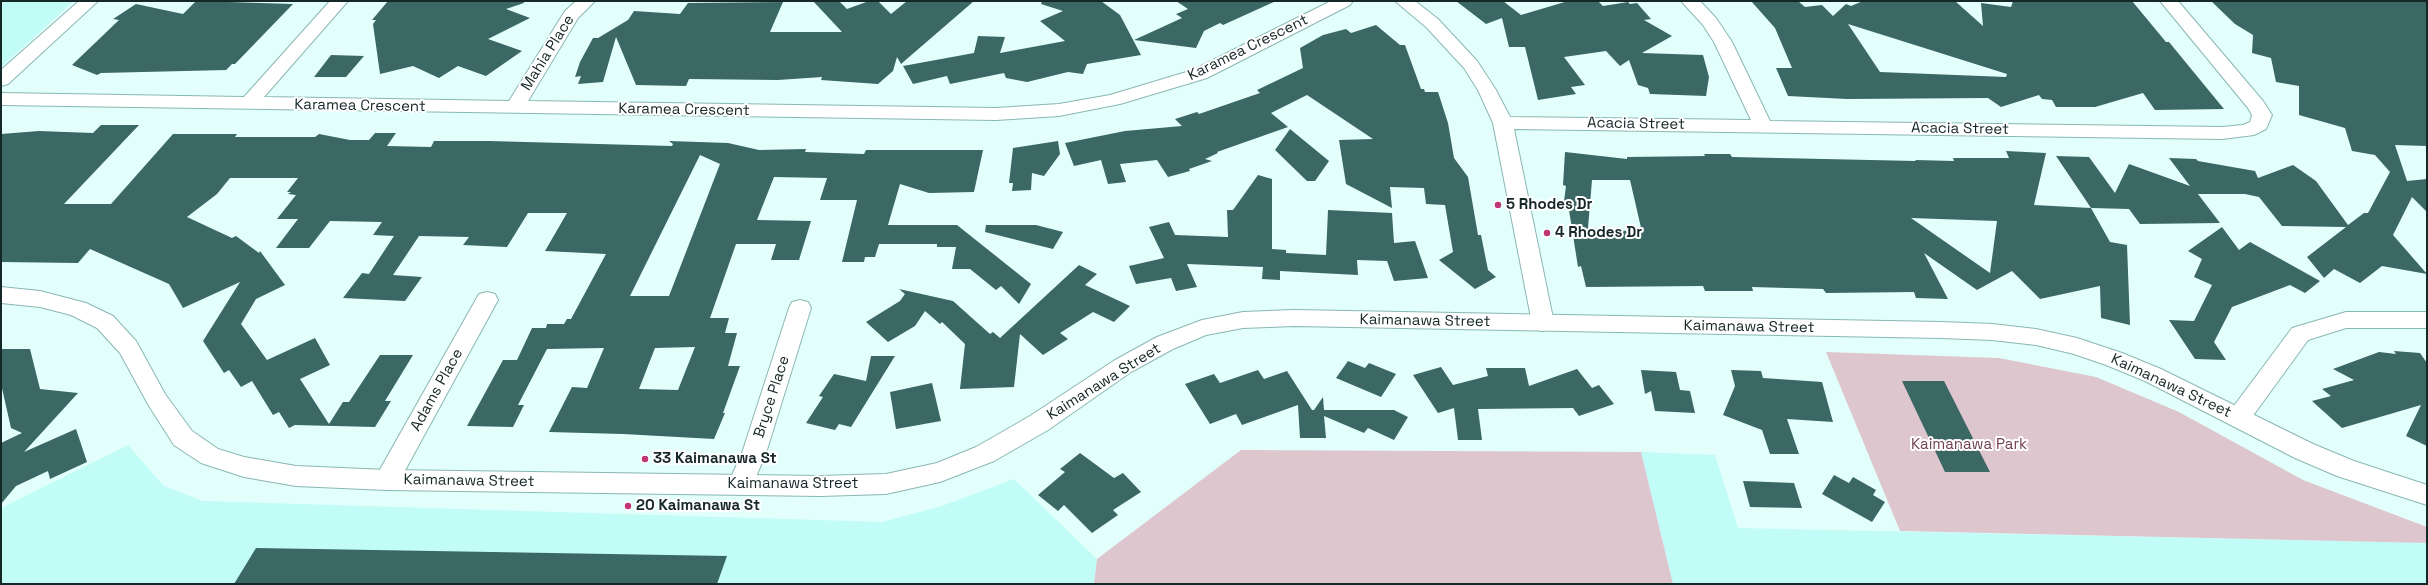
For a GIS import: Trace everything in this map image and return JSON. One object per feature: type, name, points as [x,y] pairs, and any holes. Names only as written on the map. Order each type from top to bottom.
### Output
[{"type":"street","points":[[1,80],[89,1]]},
{"type":"street","points":[[248,104],[339,1]]},
{"type":"street","name":"Mahia Place","points":[[514,108],[571,15],[586,1]]},
{"type":"street","name":"Karamea Crescent","points":[[1,99],[248,104],[996,114],[1059,110],[1113,100],[1200,74],[1344,1]]},
{"type":"street","points":[[1404,1],[1432,23],[1471,65],[1487,90],[1503,123],[1543,323]]},
{"type":"street","points":[[1690,1],[1710,22],[1723,42],[1763,126]]},
{"type":"street","name":"Acacia Street","points":[[1503,123],[2222,133],[2247,131],[2259,125],[2262,115],[2256,104],[2169,1]]},
{"type":"street","name":"Kaimanawa Street","points":[[1,295],[40,299],[78,309],[105,322],[128,347],[157,400],[183,438],[210,456],[244,467],[296,476],[387,480],[820,486],[886,484],[940,472],[985,454],[1039,423],[1123,366],[1165,343],[1202,328],[1243,320],[1294,318],[1941,330],[1992,332],[2036,337],[2077,346],[2114,359],[2153,375],[2346,469],[2427,495]]},
{"type":"street","name":"Adams Place","points":[[387,480],[487,300]]},
{"type":"street","name":"Bryce Place","points":[[741,484],[754,453],[800,308]]},
{"type":"street","points":[[2239,417],[2300,334],[2346,320],[2427,320]]},
{"type":"shaded area","points":[[1,1],[74,1],[1,67]]},
{"type":"shaded area","points":[[128,445],[164,486],[203,501],[882,522],[942,506],[1014,479],[1097,559],[1094,584],[1,584],[1,508]]},
{"type":"shaded area","points":[[1641,452],[1715,455],[1738,528],[2427,543],[2427,584],[1673,584]]},
{"type":"green space","name":"Kaimanawa Park","points":[[1826,352],[1999,358],[2096,377],[2179,412],[2303,480],[2427,527],[2427,543],[1900,531]]},
{"type":"green space","points":[[1241,450],[1641,452],[1673,584],[1094,584],[1097,559]]},
{"type":"building","points":[[196,1],[293,4],[235,64],[232,64],[226,70],[101,73],[97,75],[72,65],[119,20],[113,19],[136,4],[183,14]]},
{"type":"building","points":[[388,1],[523,1],[524,3],[506,9],[530,18],[488,39],[522,51],[486,76],[458,66],[439,78],[413,66],[380,74],[373,24],[376,20],[372,20]]},
{"type":"building","points":[[813,1],[839,1],[847,9],[869,1],[878,1],[891,14],[907,1],[974,1],[901,64],[897,57],[893,71],[878,84],[821,80],[822,77],[778,80],[689,79],[686,86],[636,85],[616,37],[603,82],[578,84],[581,76],[575,77],[580,62],[593,38],[598,38],[628,20],[634,11],[680,14],[688,3],[783,2],[770,32],[842,32]]},
{"type":"building","points":[[1042,1],[1101,1],[1120,15],[1141,55],[1087,64],[1083,74],[1068,72],[1027,82],[1006,78],[1004,73],[950,84],[947,76],[913,84],[903,66],[974,53],[978,36],[1005,37],[1000,53],[1065,41],[1040,21],[1063,11],[1041,4]]},
{"type":"building","points":[[1176,1],[1276,1],[1223,25],[1220,23],[1204,31],[1196,48],[1134,40],[1182,18],[1176,14],[1188,9]]},
{"type":"building","points":[[1456,1],[1503,1],[1521,15],[1568,1],[1598,1],[1603,6],[1628,2],[1630,4],[1637,3],[1651,19],[1644,20],[1672,36],[1642,53],[1703,55],[1709,77],[1706,96],[1650,94],[1648,88],[1638,85],[1629,60],[1620,66],[1606,51],[1564,57],[1585,85],[1571,87],[1576,94],[1538,100],[1525,47],[1509,47],[1502,18],[1486,24]]},
{"type":"building","points":[[1751,1],[1798,1],[1805,7],[1822,5],[1833,16],[1846,4],[1851,6],[1863,1],[1955,1],[1983,26],[1981,3],[2011,7],[2013,1],[2132,1],[2166,42],[2169,42],[2224,109],[2155,110],[2143,93],[2095,107],[2056,107],[2052,100],[2042,99],[2039,95],[2001,107],[1988,98],[1847,99],[1788,96],[1776,68],[1792,68],[1775,28]],"holes":[[[1848,24],[2007,74],[2006,77],[1880,72]]]},
{"type":"building","points":[[2211,1],[2427,1],[2427,146],[2395,145],[2407,181],[2427,179],[2427,212],[2412,197],[2393,235],[2427,274],[2382,266],[2360,283],[2334,269],[2324,278],[2307,257],[2346,227],[2282,226],[2259,197],[2245,194],[2198,194],[2220,223],[2140,224],[2129,209],[2091,208],[2056,156],[2089,157],[2115,193],[2129,164],[2190,186],[2169,158],[2196,159],[2198,161],[2255,171],[2258,178],[2293,165],[2316,181],[2348,225],[2364,213],[2368,213],[2390,172],[2375,155],[2352,151],[2345,128],[2299,115],[2299,86],[2276,82],[2271,58],[2252,53],[2253,35],[2235,24]]},
{"type":"building","points":[[1376,25],[1400,45],[1405,45],[1421,89],[1424,89],[1425,92],[1438,92],[1448,123],[1454,158],[1468,177],[1478,235],[1481,235],[1488,270],[1496,277],[1475,289],[1439,260],[1453,252],[1445,205],[1426,204],[1424,188],[1390,187],[1392,208],[1346,184],[1339,140],[1373,139],[1307,95],[1271,113],[1288,127],[1217,152],[1218,153],[1205,159],[1212,161],[1189,169],[1190,171],[1168,177],[1157,160],[1120,164],[1126,182],[1108,184],[1101,160],[1074,166],[1065,143],[1125,131],[1182,126],[1175,119],[1197,112],[1199,114],[1260,93],[1257,90],[1303,68],[1300,48],[1323,35],[1346,29],[1351,33]]},
{"type":"building","points":[[331,55],[364,56],[346,77],[314,77]]},
{"type":"building","points":[[101,125],[139,125],[64,204],[111,204],[173,134],[237,134],[235,137],[315,137],[319,134],[350,140],[369,140],[375,133],[396,133],[387,146],[431,147],[434,141],[672,146],[673,144],[669,141],[728,143],[759,150],[806,149],[805,152],[864,154],[866,150],[983,150],[974,192],[929,193],[900,184],[888,225],[957,225],[1031,284],[1019,304],[1001,286],[996,290],[970,269],[952,269],[956,247],[937,247],[937,244],[879,244],[875,257],[865,257],[864,262],[842,262],[857,200],[820,200],[827,178],[774,177],[757,220],[811,221],[799,260],[771,260],[776,244],[736,244],[710,318],[729,318],[725,333],[737,333],[728,366],[740,366],[723,413],[725,413],[714,439],[549,432],[572,387],[587,388],[604,348],[547,349],[518,405],[524,405],[513,427],[467,426],[503,360],[517,360],[532,328],[546,328],[547,324],[564,324],[567,319],[571,319],[606,254],[545,251],[567,213],[528,213],[507,247],[463,245],[469,237],[419,236],[393,275],[422,277],[405,301],[343,298],[362,273],[369,274],[394,236],[373,235],[382,222],[330,221],[309,248],[276,248],[298,219],[277,219],[296,195],[288,194],[291,192],[287,192],[298,178],[230,178],[217,194],[187,217],[232,238],[236,236],[259,253],[260,251],[285,285],[256,299],[241,324],[267,360],[315,338],[330,365],[300,379],[329,424],[343,402],[349,402],[380,355],[413,355],[385,401],[391,401],[375,427],[295,425],[289,428],[279,412],[273,415],[252,381],[241,387],[229,370],[224,373],[203,341],[240,282],[183,308],[169,284],[90,249],[78,263],[1,262],[1,134],[39,131],[93,133]],"holes":[[[700,155],[720,164],[669,296],[630,296]],[[695,347],[678,390],[639,389],[655,348]]]},
{"type":"building","points":[[1290,129],[1329,161],[1315,181],[1307,181],[1275,150]]},
{"type":"building","points":[[1058,141],[1060,154],[1044,176],[1032,173],[1031,190],[1012,191],[1013,183],[1009,183],[1013,148]]},
{"type":"building","points":[[2006,151],[2046,153],[2034,205],[2091,208],[2110,242],[2127,245],[2130,325],[2101,318],[2100,286],[2040,299],[2012,271],[1977,290],[1924,253],[1948,299],[1916,298],[1914,292],[1826,293],[1823,289],[1752,287],[1753,291],[1705,291],[1703,286],[1586,287],[1581,266],[1578,267],[1569,210],[1563,209],[1566,186],[1563,185],[1565,152],[1627,159],[1627,157],[1705,156],[1704,154],[1730,154],[1732,157],[1916,161],[1915,160],[1954,161],[1953,158],[2009,158]],"holes":[[[1592,180],[1630,180],[1642,232],[1588,228]],[[1911,218],[1997,221],[1990,273]]]},
{"type":"building","points":[[1258,175],[1272,179],[1272,249],[1286,250],[1286,253],[1326,255],[1328,210],[1392,213],[1394,243],[1415,241],[1428,278],[1394,281],[1387,261],[1357,260],[1358,275],[1280,271],[1280,280],[1262,279],[1263,267],[1187,264],[1197,287],[1176,291],[1171,278],[1136,284],[1129,266],[1164,258],[1149,227],[1169,222],[1175,235],[1228,237],[1227,210],[1233,210]]},
{"type":"building","points":[[986,225],[1036,225],[1063,232],[1053,249],[985,232]]},
{"type":"building","points":[[2222,227],[2239,250],[2250,242],[2320,281],[2305,293],[2290,285],[2232,307],[2214,342],[2226,360],[2195,359],[2169,320],[2194,321],[2212,285],[2194,277],[2202,259],[2188,251]]},
{"type":"building","points":[[1079,265],[1097,274],[1085,285],[1130,306],[1114,322],[1093,312],[1060,333],[1068,339],[1043,355],[1020,334],[1014,387],[960,389],[965,344],[942,322],[940,324],[925,311],[915,326],[888,342],[866,322],[900,301],[905,294],[899,289],[953,301],[990,334],[993,332],[1000,338]]},
{"type":"building","points":[[1,349],[30,349],[40,389],[78,393],[24,452],[76,429],[87,462],[50,479],[48,471],[16,486],[1,504],[1,443],[22,433],[11,428],[1,384]]},
{"type":"building","points":[[2394,351],[2420,353],[2427,363],[2427,446],[2406,436],[2421,405],[2342,428],[2312,401],[2331,396],[2322,389],[2354,380],[2333,369],[2379,352],[2396,354]]},
{"type":"building","points":[[871,356],[895,356],[851,427],[839,424],[835,430],[806,423],[823,397],[819,396],[834,374],[866,381]]},
{"type":"building","points":[[1348,361],[1365,368],[1369,363],[1396,374],[1381,397],[1336,378]]},
{"type":"building","points":[[1441,367],[1453,385],[1488,376],[1486,368],[1525,368],[1529,386],[1577,369],[1592,388],[1599,385],[1614,404],[1579,416],[1573,408],[1478,409],[1482,440],[1458,440],[1454,408],[1438,413],[1413,375]]},
{"type":"building","points":[[1258,370],[1264,379],[1287,371],[1312,410],[1314,410],[1323,397],[1324,410],[1394,410],[1408,417],[1394,440],[1368,428],[1364,433],[1324,416],[1326,438],[1300,438],[1298,405],[1242,425],[1236,414],[1210,424],[1185,384],[1214,374],[1220,383]]},
{"type":"building","points":[[1641,370],[1676,372],[1680,390],[1690,391],[1695,413],[1655,411],[1651,391],[1645,394]]},
{"type":"building","points":[[1731,370],[1761,371],[1763,378],[1822,382],[1833,422],[1787,419],[1799,454],[1770,454],[1762,430],[1723,415],[1735,386]]},
{"type":"building","points":[[1902,381],[1944,381],[1990,472],[1945,472]]},
{"type":"building","points":[[932,383],[941,421],[896,429],[890,392]]},
{"type":"building","points":[[1080,453],[1114,478],[1123,473],[1141,492],[1113,510],[1118,515],[1092,533],[1064,505],[1058,511],[1038,495],[1065,472],[1060,469]]},
{"type":"building","points":[[1834,475],[1849,483],[1853,477],[1876,490],[1873,495],[1885,502],[1872,522],[1822,494]]},
{"type":"building","points":[[1743,481],[1794,483],[1802,508],[1750,507]]},
{"type":"building","points":[[256,548],[727,556],[717,584],[234,584]]},
{"type":"place","name":"5 Rhodes Dr","points":[[1498,205]]},
{"type":"place","name":"4 Rhodes Dr","points":[[1547,233]]},
{"type":"place","name":"33 Kaimanawa St","points":[[645,459]]},
{"type":"place","name":"20 Kaimanawa St","points":[[628,506]]}]
